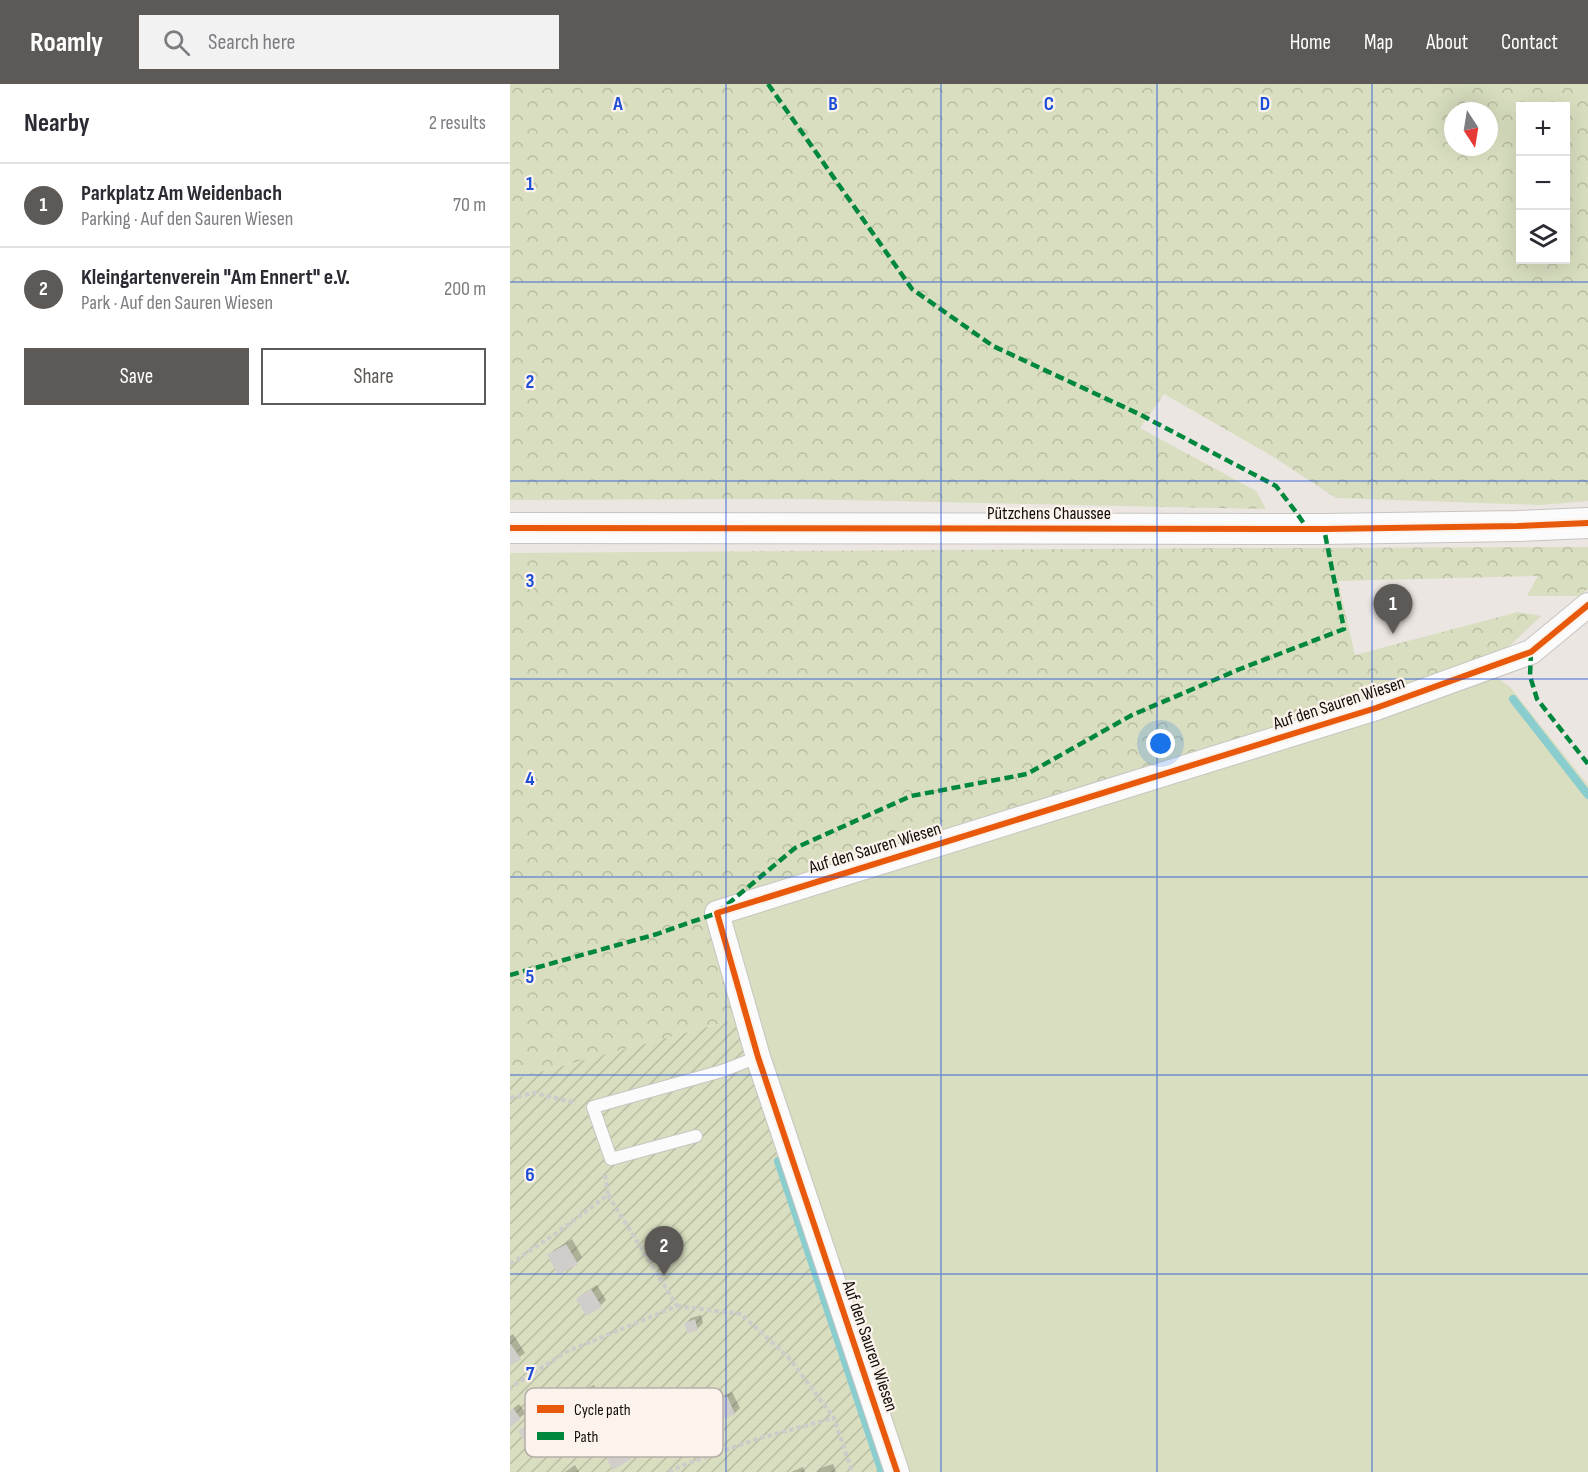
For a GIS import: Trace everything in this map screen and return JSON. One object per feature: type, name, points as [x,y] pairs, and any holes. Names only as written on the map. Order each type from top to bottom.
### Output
[{"type":"street","name":"Pützchens Chaussee","points":[[510,528],[1324,529],[1588,523]]},
{"type":"street","name":"Auf den Sauren Wiesen","points":[[897,1472],[758,1057],[717,913],[1376,708],[1531,652],[1588,605]]},
{"type":"lane","points":[[696,1136],[611,1159],[593,1107],[722,1071],[758,1057]]},
{"type":"path","points":[[510,1098],[534,1093],[593,1107]]},
{"type":"path","points":[[510,1264],[608,1195],[677,1306]]},
{"type":"path","points":[[510,1388],[566,1352],[677,1306],[741,1314],[789,1358],[834,1418],[852,1472]]},
{"type":"path","points":[[723,1451],[757,1439],[834,1418]]},
{"type":"path","points":[[669,1472],[706,1457]]},
{"type":"green space","points":[[510,84],[1588,84],[1588,501],[1541,505],[1336,498],[1272,456],[1164,394],[1140,428],[1256,491],[1266,509],[798,499],[510,500]]},
{"type":"green space","points":[[1588,547],[1588,589],[1579,596],[1527,596],[1538,576],[1338,581],[1355,655],[1518,612],[1541,616],[1495,660],[714,910],[737,1019],[510,1080],[510,553]]},
{"type":"green space","points":[[1495,676],[1511,688],[1588,785],[1588,1472],[907,1472],[721,915]]},
{"type":"green space","points":[[737,1019],[879,1472],[510,1472],[510,1080]]},
{"type":"building","points":[[566,1244],[578,1264],[558,1275],[547,1255]]},
{"type":"building","points":[[591,1289],[602,1307],[586,1316],[576,1299]]},
{"type":"building","points":[[695,1319],[698,1330],[687,1333],[684,1323]]},
{"type":"building","points":[[510,1343],[521,1359],[510,1366]]},
{"type":"building","points":[[727,1396],[735,1414],[723,1420],[723,1398]]},
{"type":"building","points":[[513,1408],[521,1419],[510,1427],[510,1411]]},
{"type":"building","points":[[525,1426],[525,1441],[518,1431]]},
{"type":"building","points":[[606,1457],[630,1457],[631,1459],[613,1470]]},
{"type":"waterway","points":[[1513,699],[1588,795]]},
{"type":"waterway","points":[[778,1161],[882,1472]]},
{"type":"marked path","points":[[768,84],[912,289],[993,346],[1139,414],[1276,486],[1307,528]]},
{"type":"marked path","points":[[510,975],[657,934],[717,913],[795,848],[911,796],[1027,774],[1132,715],[1240,669],[1344,629],[1324,529]]},
{"type":"marked path","points":[[1531,652],[1530,676],[1537,699],[1588,764]]},
{"type":"cycle path","points":[[510,528],[1324,529],[1588,523]]},
{"type":"cycle path","points":[[897,1472],[758,1057],[717,913],[1376,708],[1531,652],[1588,605]]},
{"type":"place","name":"Parkplatz Am Weidenbach","points":[[1393,634]]},
{"type":"place","name":"Kleingartenverein \"Am Ennert\" e.V.","points":[[664,1276]]}]
